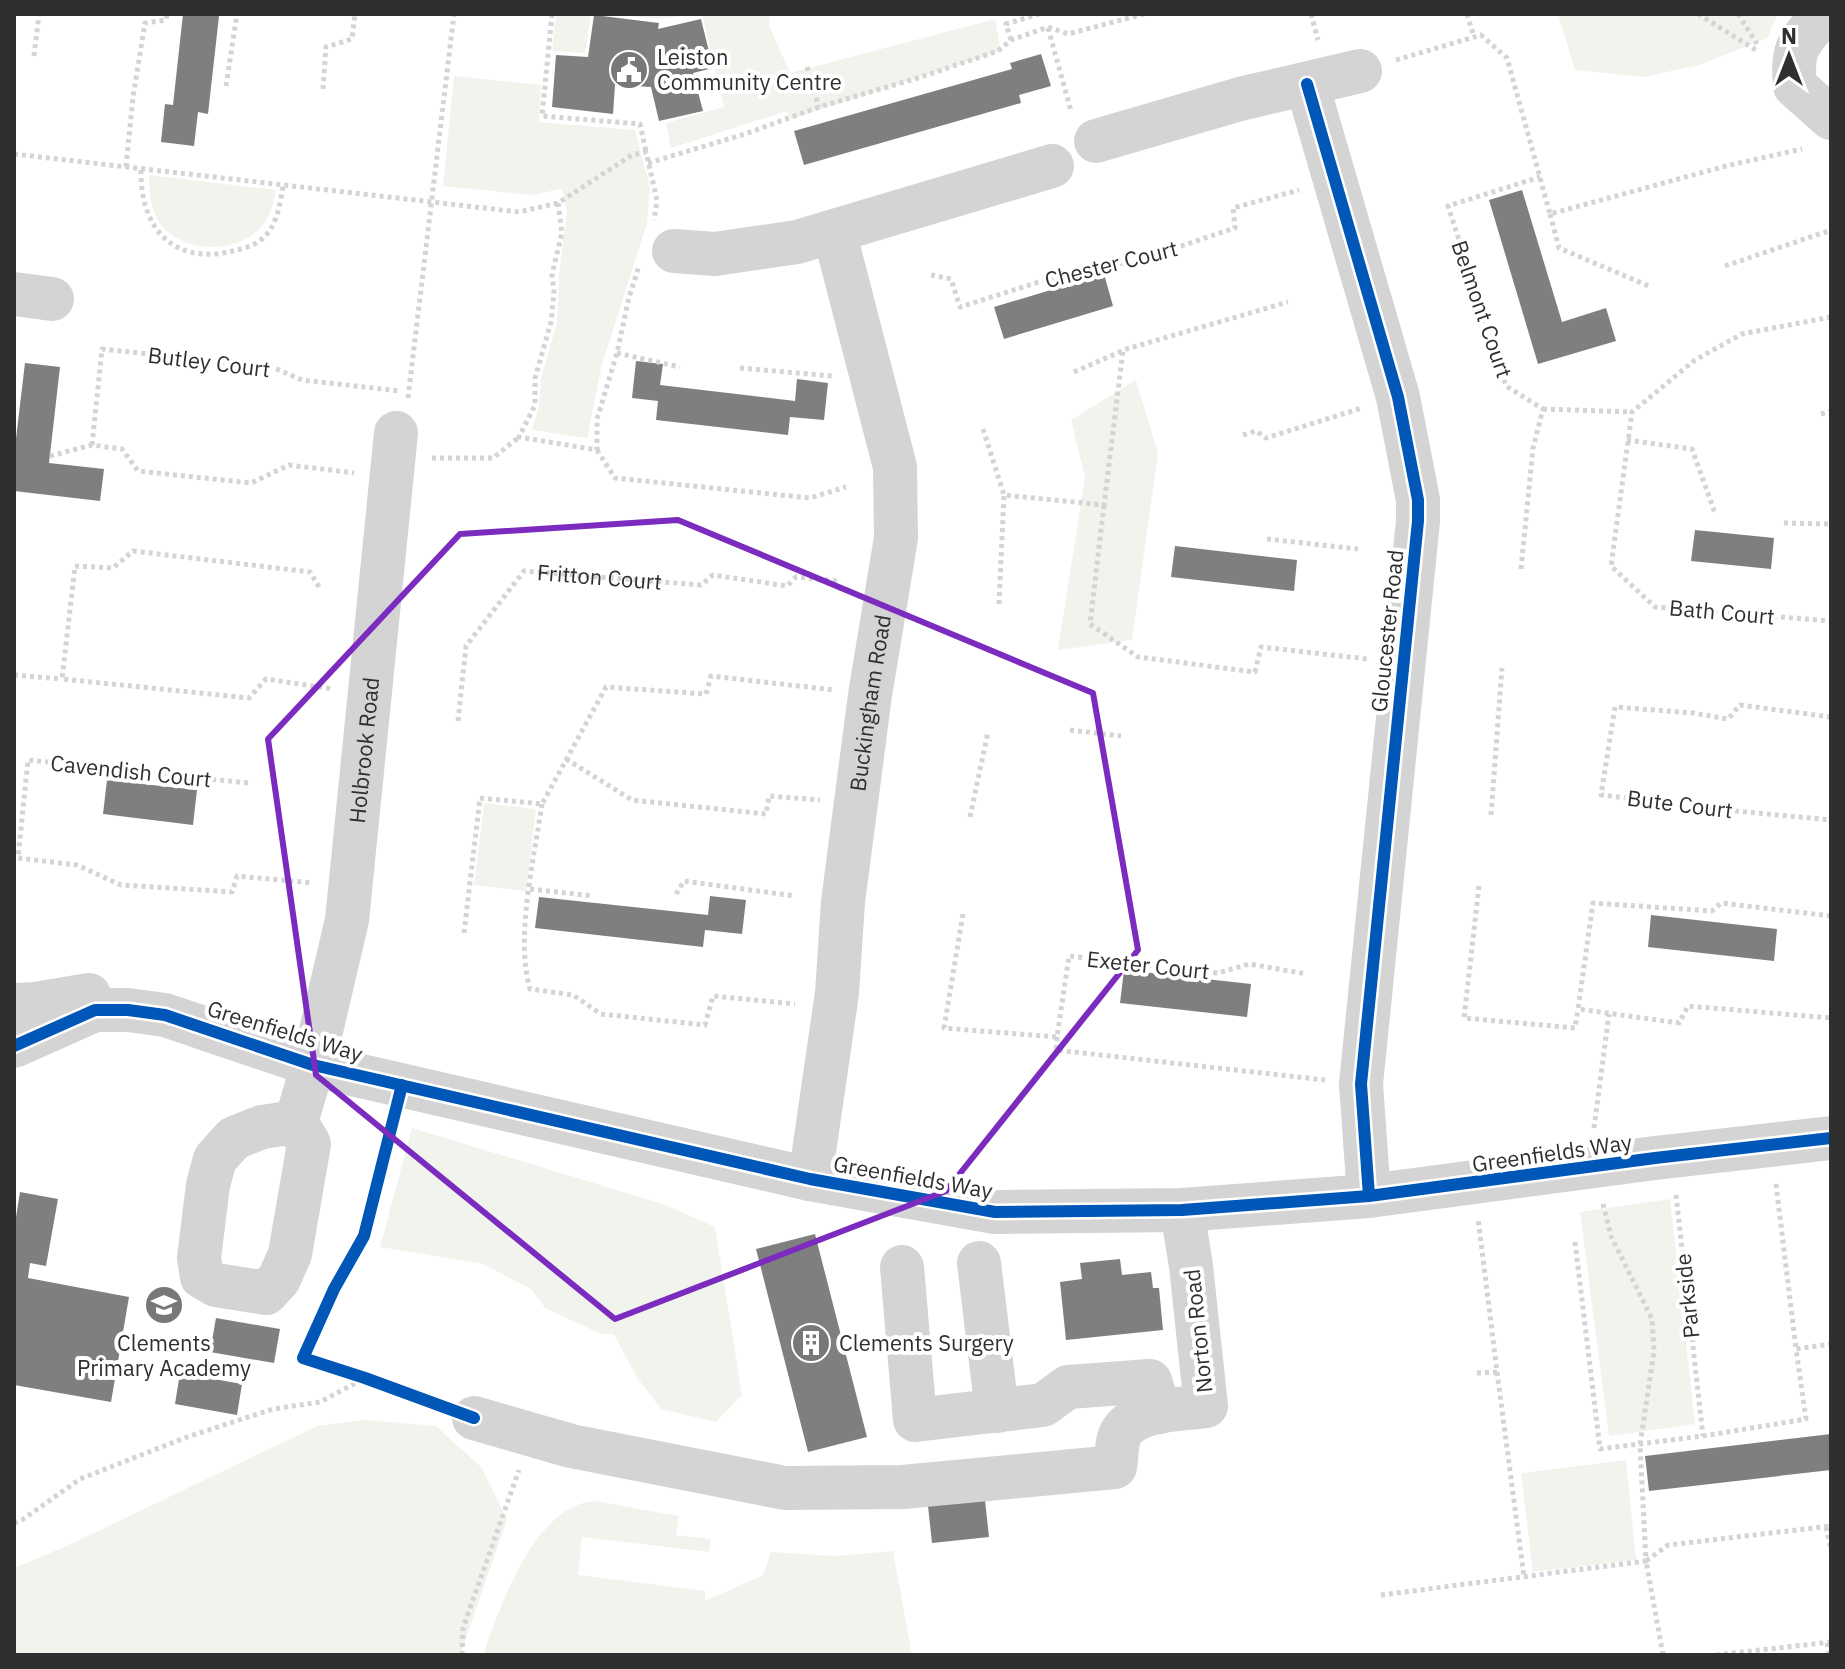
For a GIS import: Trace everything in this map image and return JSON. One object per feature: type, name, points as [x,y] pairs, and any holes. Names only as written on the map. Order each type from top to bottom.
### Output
[{"type":"street","points":[[1816,133],[1795,86],[1795,48],[1823,14]]},
{"type":"street","points":[[1084,129],[1240,99],[1360,71]]},
{"type":"street","name":"Gloucester Road","points":[[1307,84],[1398,397],[1418,500],[1361,1084],[1369,1196]]},
{"type":"street","points":[[657,246],[715,254],[815,237],[1052,166]]},
{"type":"street","name":"Buckingham Road","points":[[810,1179],[837,993],[843,902],[870,695],[896,538],[895,467],[872,380],[815,237]]},
{"type":"street","name":"Holbrook Road","points":[[296,1122],[313,1065],[347,920],[394,455]]},
{"type":"street","name":"Greenfields Way","points":[[14,1005],[98,994],[128,1010]]},
{"type":"street","name":"Greenfields Way","points":[[14,1046],[95,1010],[165,1015],[313,1065],[810,1179],[995,1212],[1182,1210],[1369,1196],[1831,1138]]},
{"type":"street","name":"Norton Road","points":[[1160,1412],[1206,1406],[1182,1210]]},
{"type":"street","points":[[979,1263],[997,1411]]},
{"type":"street","points":[[474,1418],[571,1446],[785,1488],[903,1487],[1115,1467],[1119,1437],[1132,1420],[1160,1412],[1150,1381],[1068,1387],[1043,1405],[915,1420],[902,1267]]},
{"type":"path","points":[[34,56],[39,14]]},
{"type":"path","points":[[126,167],[145,23],[166,20],[167,14]]},
{"type":"path","points":[[226,86],[237,14]]},
{"type":"path","points":[[323,89],[326,47],[352,39],[355,14]]},
{"type":"path","points":[[394,455],[410,393],[454,14]]},
{"type":"path","points":[[552,14],[542,116],[640,124],[657,200],[657,246],[635,272],[617,353],[597,419],[597,450],[615,478],[810,498],[846,487]]},
{"type":"path","points":[[1011,40],[1006,24],[1039,14]]},
{"type":"path","points":[[648,163],[998,51],[1011,40],[1048,27],[1068,34],[1144,14]]},
{"type":"path","points":[[1467,14],[1474,37]]},
{"type":"path","points":[[1698,14],[1763,55]]},
{"type":"path","points":[[1048,27],[1084,129]]},
{"type":"path","points":[[1360,71],[1481,35],[1507,58],[1559,248],[1651,287]]},
{"type":"path","points":[[807,67],[819,107]]},
{"type":"path","points":[[1550,214],[1726,166],[1816,133]]},
{"type":"path","points":[[14,154],[519,212],[558,203],[632,155],[646,152]]},
{"type":"path","points":[[141,170],[140,189],[146,212],[159,234],[188,253],[210,256],[245,248],[264,238],[276,218],[283,186]]},
{"type":"path","points":[[50,456],[92,445],[122,449],[138,471],[251,483],[289,465],[394,455],[493,458],[519,437],[535,405],[535,378],[551,322],[552,274],[562,233],[558,203]]},
{"type":"path","points":[[1725,266],[1831,230]]},
{"type":"path","points":[[1074,372],[1123,350],[1288,302]]},
{"type":"path","points":[[1521,569],[1533,448],[1543,409],[1632,412],[1695,360],[1742,334],[1831,317]]},
{"type":"path","points":[[1123,350],[1090,624],[1138,657],[1255,672],[1261,647],[1403,662]]},
{"type":"path","points":[[617,353],[680,367]]},
{"type":"path","points":[[740,368],[872,380]]},
{"type":"path","points":[[1243,435],[1256,431],[1266,438],[1398,397]]},
{"type":"path","points":[[1821,414],[1831,411]]},
{"type":"path","points":[[983,429],[1004,495],[999,604]]},
{"type":"path","points":[[519,437],[597,450]]},
{"type":"path","points":[[1627,440],[1692,449],[1715,513]]},
{"type":"path","points":[[1004,495],[1104,505]]},
{"type":"path","points":[[1784,523],[1831,524]]},
{"type":"path","points":[[1267,539],[1358,549]]},
{"type":"path","points":[[62,679],[75,566],[113,568],[133,551],[310,572],[319,587]]},
{"type":"path","points":[[1491,815],[1502,668]]},
{"type":"path","points":[[14,675],[249,698],[266,679],[369,695]]},
{"type":"path","points":[[833,1017],[787,1002],[713,996],[705,1025],[601,1014],[573,995],[530,989],[524,970],[530,889],[542,804],[606,687],[706,694],[711,676],[836,690]]},
{"type":"path","points":[[1070,730],[1121,736]]},
{"type":"path","points":[[970,817],[988,732]]},
{"type":"path","points":[[566,759],[632,800],[766,814],[769,796],[821,800],[856,810]]},
{"type":"path","points":[[464,933],[480,798],[542,804]]},
{"type":"path","points":[[676,894],[684,881],[795,896]]},
{"type":"path","points":[[1479,886],[1464,1018],[1575,1028],[1593,903],[1712,911],[1721,903],[1831,916]]},
{"type":"path","points":[[530,889],[593,896]]},
{"type":"path","points":[[963,914],[944,1028],[1057,1037],[1056,1050],[1361,1084]]},
{"type":"path","points":[[1578,1009],[1679,1023],[1688,1006],[1831,1018]]},
{"type":"path","points":[[1594,1138],[1609,1014]]},
{"type":"path","points":[[1575,1242],[1600,1449],[1806,1419],[1771,1145]]},
{"type":"path","points":[[1474,1184],[1524,1577]]},
{"type":"path","points":[[1601,1192],[1611,1236],[1652,1319],[1654,1351],[1640,1445],[1646,1561],[1663,1655]]},
{"type":"path","points":[[1796,1349],[1831,1344]]},
{"type":"path","points":[[1477,1373],[1497,1372]]},
{"type":"path","points":[[14,1523],[80,1479],[187,1437],[273,1409],[320,1402],[359,1376],[379,1383]]},
{"type":"path","points":[[462,1655],[463,1628],[531,1435]]},
{"type":"path","points":[[1381,1595],[1646,1561],[1668,1545],[1828,1526],[1831,1550]]},
{"type":"path","points":[[1716,1655],[1829,1643],[1829,1655]]},
{"type":"highlighted area","points":[[678,520],[1093,693],[1138,950],[946,1191],[615,1319],[316,1075],[268,739],[460,534]]},
{"type":"shaded area","points":[[556,14],[591,14],[585,53],[552,51]]},
{"type":"shaded area","points":[[606,14],[696,14],[659,19]]},
{"type":"shaded area","points":[[702,14],[770,14],[769,25],[790,73],[995,19],[1001,51],[791,119],[787,111],[671,148],[666,123],[724,107]]},
{"type":"shaded area","points":[[1558,14],[1778,14],[1767,38],[1699,65],[1644,77],[1575,70]]},
{"type":"shaded area","points":[[454,76],[541,85],[539,122],[635,130],[650,188],[647,223],[601,368],[587,438],[532,430],[539,405],[541,378],[557,323],[559,274],[567,212],[562,189],[531,195],[443,186]]},
{"type":"shaded area","points":[[149,175],[276,190],[269,216],[258,230],[232,244],[203,246],[175,237],[164,228],[152,203]]},
{"type":"shaded area","points":[[1136,380],[1158,453],[1132,640],[1058,650],[1085,477],[1071,420]]},
{"type":"shaded area","points":[[484,803],[536,809],[526,891],[474,885]]},
{"type":"shaded area","points":[[412,1128],[663,1204],[715,1227],[742,1395],[716,1422],[661,1409],[636,1376],[614,1334],[601,1334],[545,1308],[531,1289],[483,1264],[380,1247]]},
{"type":"shaded area","points":[[1670,1199],[1695,1424],[1609,1436],[1580,1212]]},
{"type":"shaded area","points":[[364,1420],[436,1426],[482,1468],[507,1520],[460,1655],[14,1655],[14,1568],[69,1545],[317,1426]]},
{"type":"shaded area","points":[[1626,1460],[1636,1560],[1533,1572],[1521,1473]]},
{"type":"shaded area","points":[[594,1501],[679,1516],[676,1535],[711,1539],[709,1552],[582,1537],[578,1575],[705,1591],[705,1601],[763,1575],[771,1552],[835,1556],[893,1551],[912,1655],[483,1655],[510,1586],[537,1539],[554,1520],[573,1507]]},
{"type":"building","points":[[183,14],[219,16],[208,114],[198,112],[194,146],[161,142],[165,104],[173,105]]},
{"type":"building","name":"Leiston Community Centre","points":[[594,15],[659,23],[658,29],[701,19],[713,68],[693,73],[703,111],[659,121],[651,87],[615,85],[613,114],[552,107],[556,55],[588,57]]},
{"type":"building","points":[[1041,54],[1051,86],[1019,95],[1021,103],[804,165],[794,131],[1012,69],[1010,63]]},
{"type":"building","points":[[1522,190],[1562,322],[1606,308],[1616,341],[1538,364],[1489,200]]},
{"type":"building","points":[[1104,274],[1113,306],[1004,339],[994,307]]},
{"type":"building","points":[[636,361],[663,364],[660,385],[795,401],[797,379],[828,383],[824,420],[790,417],[788,435],[656,420],[658,401],[632,398]]},
{"type":"building","points":[[25,363],[60,367],[49,463],[104,469],[100,501],[14,491],[14,455]]},
{"type":"building","points":[[1695,530],[1774,538],[1771,569],[1691,561]]},
{"type":"building","points":[[1175,546],[1297,560],[1294,591],[1171,577]]},
{"type":"building","points":[[107,780],[197,790],[193,825],[103,814]]},
{"type":"building","points":[[710,896],[746,900],[742,934],[705,930],[703,947],[535,928],[539,897],[708,915]]},
{"type":"building","points":[[1651,915],[1777,929],[1774,961],[1648,947]]},
{"type":"building","points":[[1124,970],[1251,984],[1247,1017],[1120,1003]]},
{"type":"building","points":[[20,1192],[58,1199],[46,1266],[30,1263],[28,1278],[129,1297],[111,1402],[14,1385],[14,1230]]},
{"type":"building","name":"Clements Surgery","points":[[815,1234],[867,1437],[808,1452],[756,1249]]},
{"type":"building","points":[[1120,1259],[1122,1275],[1151,1272],[1153,1288],[1159,1288],[1163,1330],[1066,1340],[1060,1282],[1082,1279],[1080,1263]]},
{"type":"building","points":[[216,1318],[280,1329],[274,1363],[210,1352]]},
{"type":"building","points":[[180,1373],[242,1384],[237,1415],[175,1404]]},
{"type":"building","points":[[1831,1434],[1831,1470],[1649,1491],[1645,1456]]},
{"type":"building","points":[[985,1500],[989,1537],[932,1543],[928,1506]]},
{"type":"cycle path","points":[[1307,84],[1398,397],[1418,500],[1361,1084],[1369,1196]]},
{"type":"cycle path","points":[[14,1046],[95,1010],[165,1015],[313,1065],[810,1179],[995,1212],[1182,1210],[1369,1196],[1831,1138]]},
{"type":"cycle path","points":[[402,1085],[364,1236],[334,1289],[303,1358],[474,1418]]},
{"type":"place","name":"Leiston Community Centre","points":[[629,70]]},
{"type":"place","name":"Clements Primary Academy","points":[[164,1305]]},
{"type":"place","name":"Clements Surgery","points":[[811,1343]]}]
